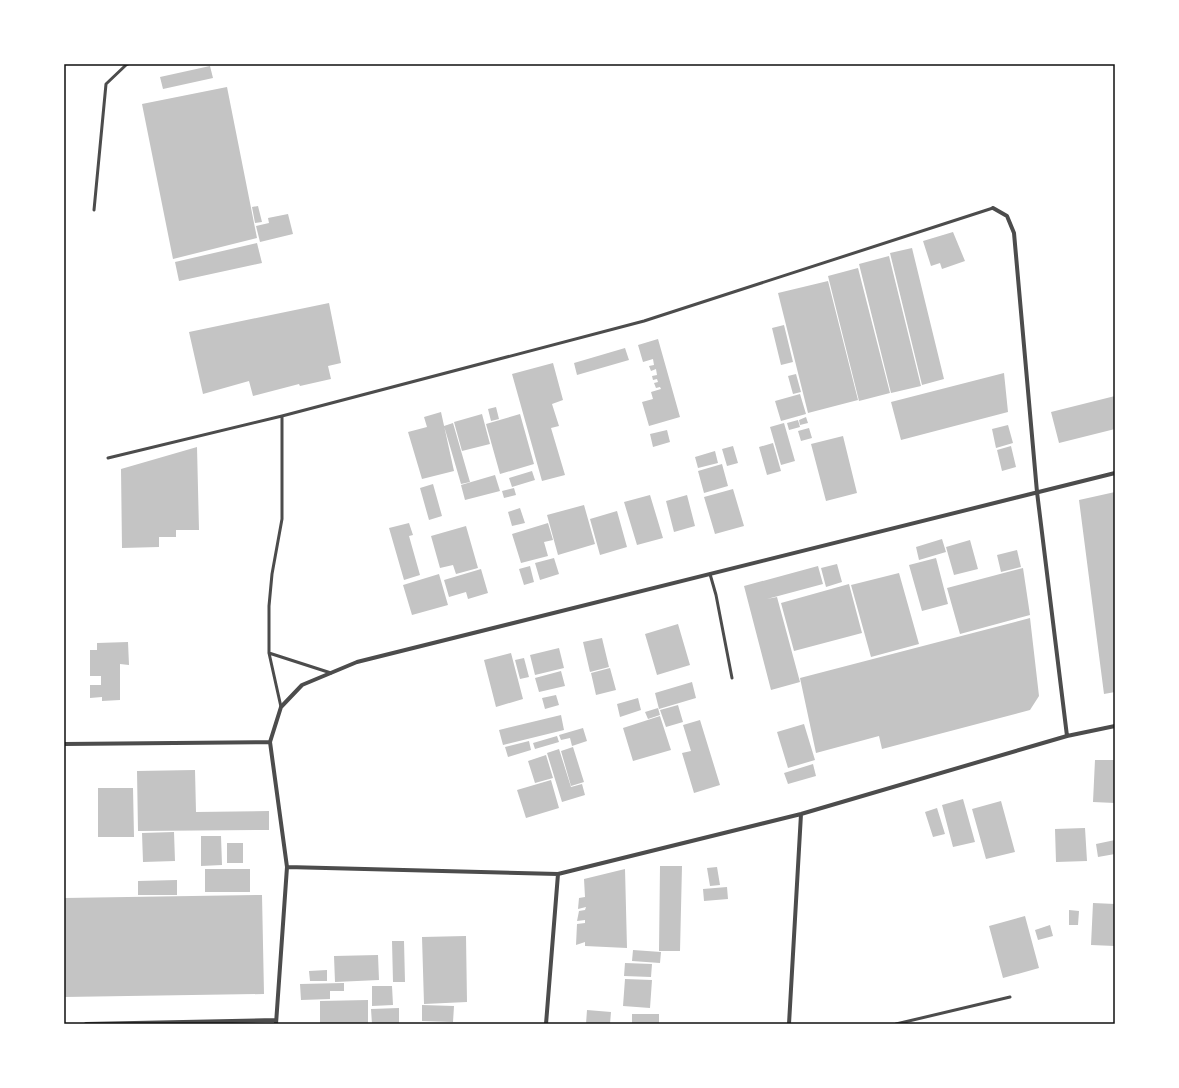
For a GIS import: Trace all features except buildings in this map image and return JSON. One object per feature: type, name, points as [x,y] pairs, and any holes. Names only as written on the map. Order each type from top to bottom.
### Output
[{"type":"street","points":[[993,208],[1007,216],[1014,233],[1037,492],[1068,736]]},
{"type":"street","points":[[86,1024],[276,1022],[287,867],[270,742],[281,707],[302,685],[364,660],[1115,473]]},
{"type":"street","points":[[287,867],[558,874],[800,814],[1068,736],[1115,726]]},
{"type":"street","points":[[64,744],[270,742]]},
{"type":"street","points":[[789,1024],[800,814]]},
{"type":"street","points":[[546,1024],[558,874]]},
{"type":"lane","points":[[94,210],[106,84],[128,64]]},
{"type":"lane","points":[[108,458],[282,416],[644,321],[993,208]]},
{"type":"lane","points":[[281,707],[269,654],[269,606],[282,519],[282,416]]},
{"type":"lane","points":[[710,574],[716,595],[732,678]]},
{"type":"lane","points":[[269,654],[331,673]]},
{"type":"lane","points":[[896,1024],[1010,997]]}]
